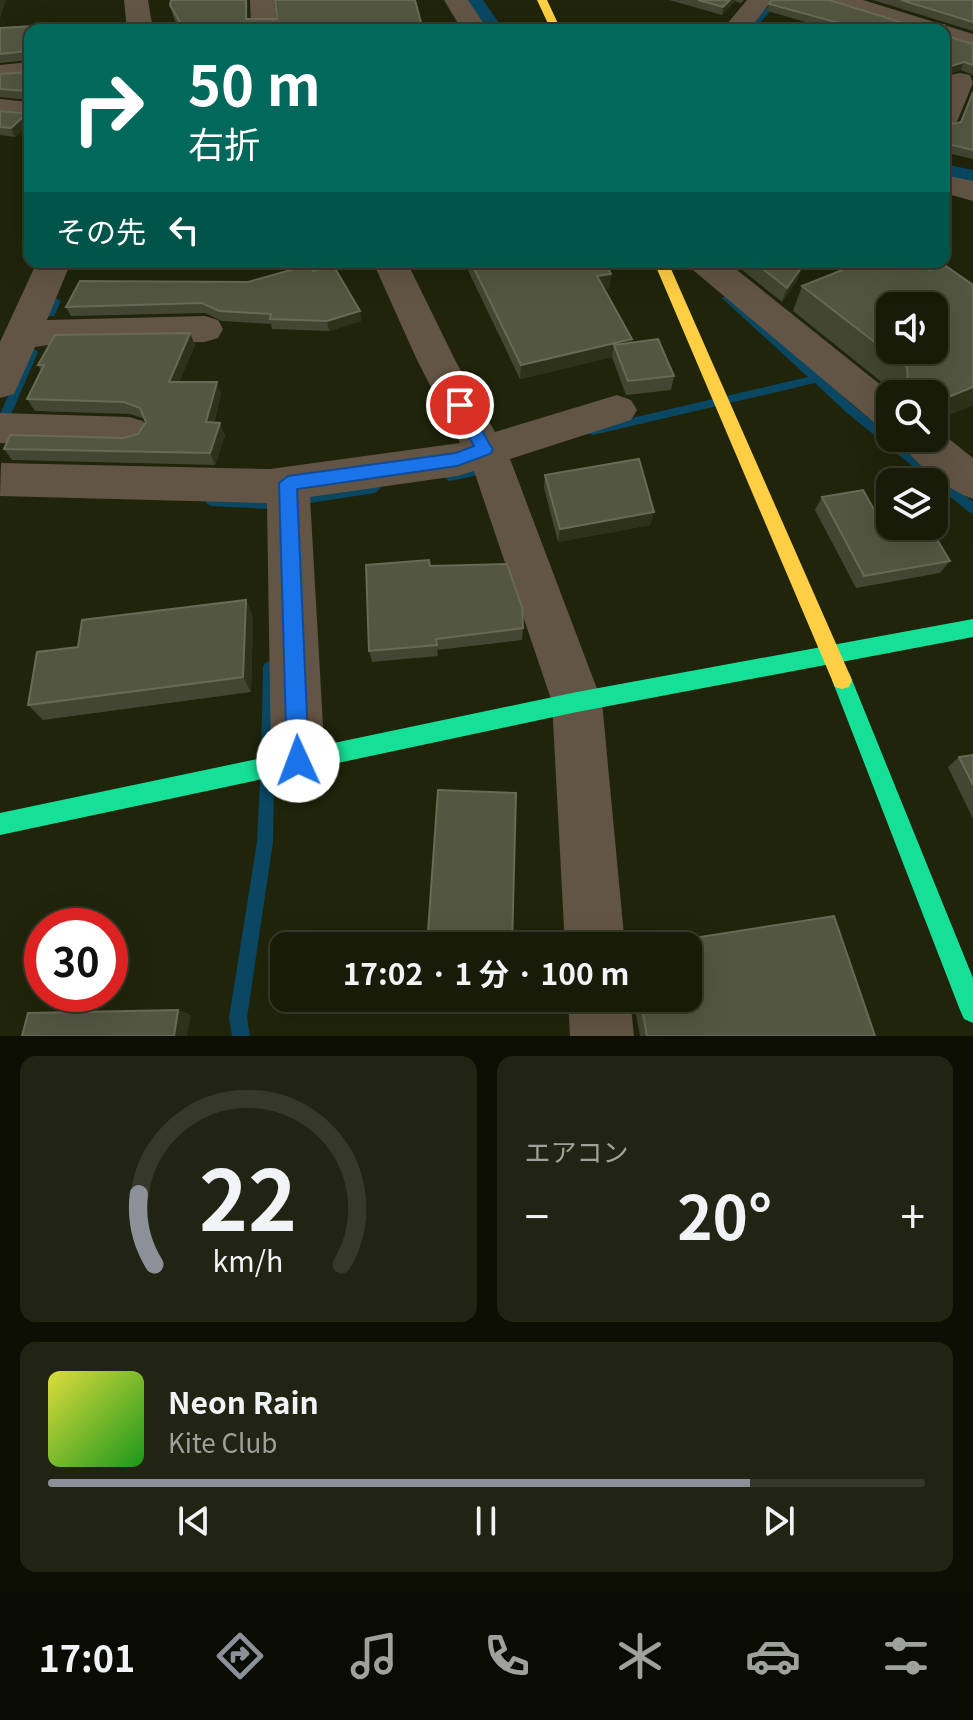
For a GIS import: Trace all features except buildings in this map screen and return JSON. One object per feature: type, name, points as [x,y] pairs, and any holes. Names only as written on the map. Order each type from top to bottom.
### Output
[{"type":"street","points":[[136,0],[139,24]]},
{"type":"street","points":[[262,0],[264,24]]},
{"type":"street","points":[[456,0],[471,24]]},
{"type":"street","points":[[542,0],[553,24]]},
{"type":"street","points":[[846,1],[917,24]]},
{"type":"street","points":[[738,24],[749,2]]},
{"type":"street","points":[[950,35],[973,42]]},
{"type":"street","points":[[0,73],[24,71]]},
{"type":"street","points":[[950,107],[960,81]]},
{"type":"street","points":[[0,108],[24,110]]},
{"type":"street","points":[[950,164],[973,170]]},
{"type":"street","points":[[950,185],[973,191]]},
{"type":"street","points":[[0,384],[51,268]]},
{"type":"street","points":[[393,268],[436,360],[496,472],[577,702],[594,932]]},
{"type":"street","points":[[664,268],[832,654],[973,1010]]},
{"type":"street","points":[[712,268],[876,402]]},
{"type":"street","points":[[22,336],[55,331],[205,329]]},
{"type":"street","points":[[1,480],[288,483],[457,460],[484,449],[617,410]]},
{"type":"street","points":[[7,428],[129,432]]},
{"type":"street","points":[[936,452],[973,482]]},
{"type":"street","points":[[288,483],[292,762]]},
{"type":"street","points":[[0,824],[577,702],[973,628]]},
{"type":"street","points":[[600,1012],[602,1036]]},
{"type":"waterway","points":[[472,0],[488,24]]},
{"type":"waterway","points":[[755,24],[778,0]]},
{"type":"waterway","points":[[950,173],[973,179]]},
{"type":"waterway","points":[[727,298],[817,379]]},
{"type":"waterway","points":[[50,314],[56,301]]},
{"type":"waterway","points":[[0,426],[33,352]]},
{"type":"waterway","points":[[593,431],[817,379]]},
{"type":"waterway","points":[[817,379],[973,509]]},
{"type":"waterway","points":[[449,476],[489,465]]},
{"type":"waterway","points":[[211,501],[271,504],[375,488]]},
{"type":"waterway","points":[[268,756],[270,667]]},
{"type":"waterway","points":[[241,1036],[238,1018],[265,842],[267,779]]},
{"type":"traffic: fast","points":[[0,824],[577,702],[973,628]]},
{"type":"traffic: fast","points":[[842,680],[973,1010]]},
{"type":"traffic: slow","points":[[542,0],[553,24]]},
{"type":"traffic: slow","points":[[664,268],[842,680]]},
{"type":"route","points":[[298,761],[288,483],[457,460],[484,449],[460,405]]}]
